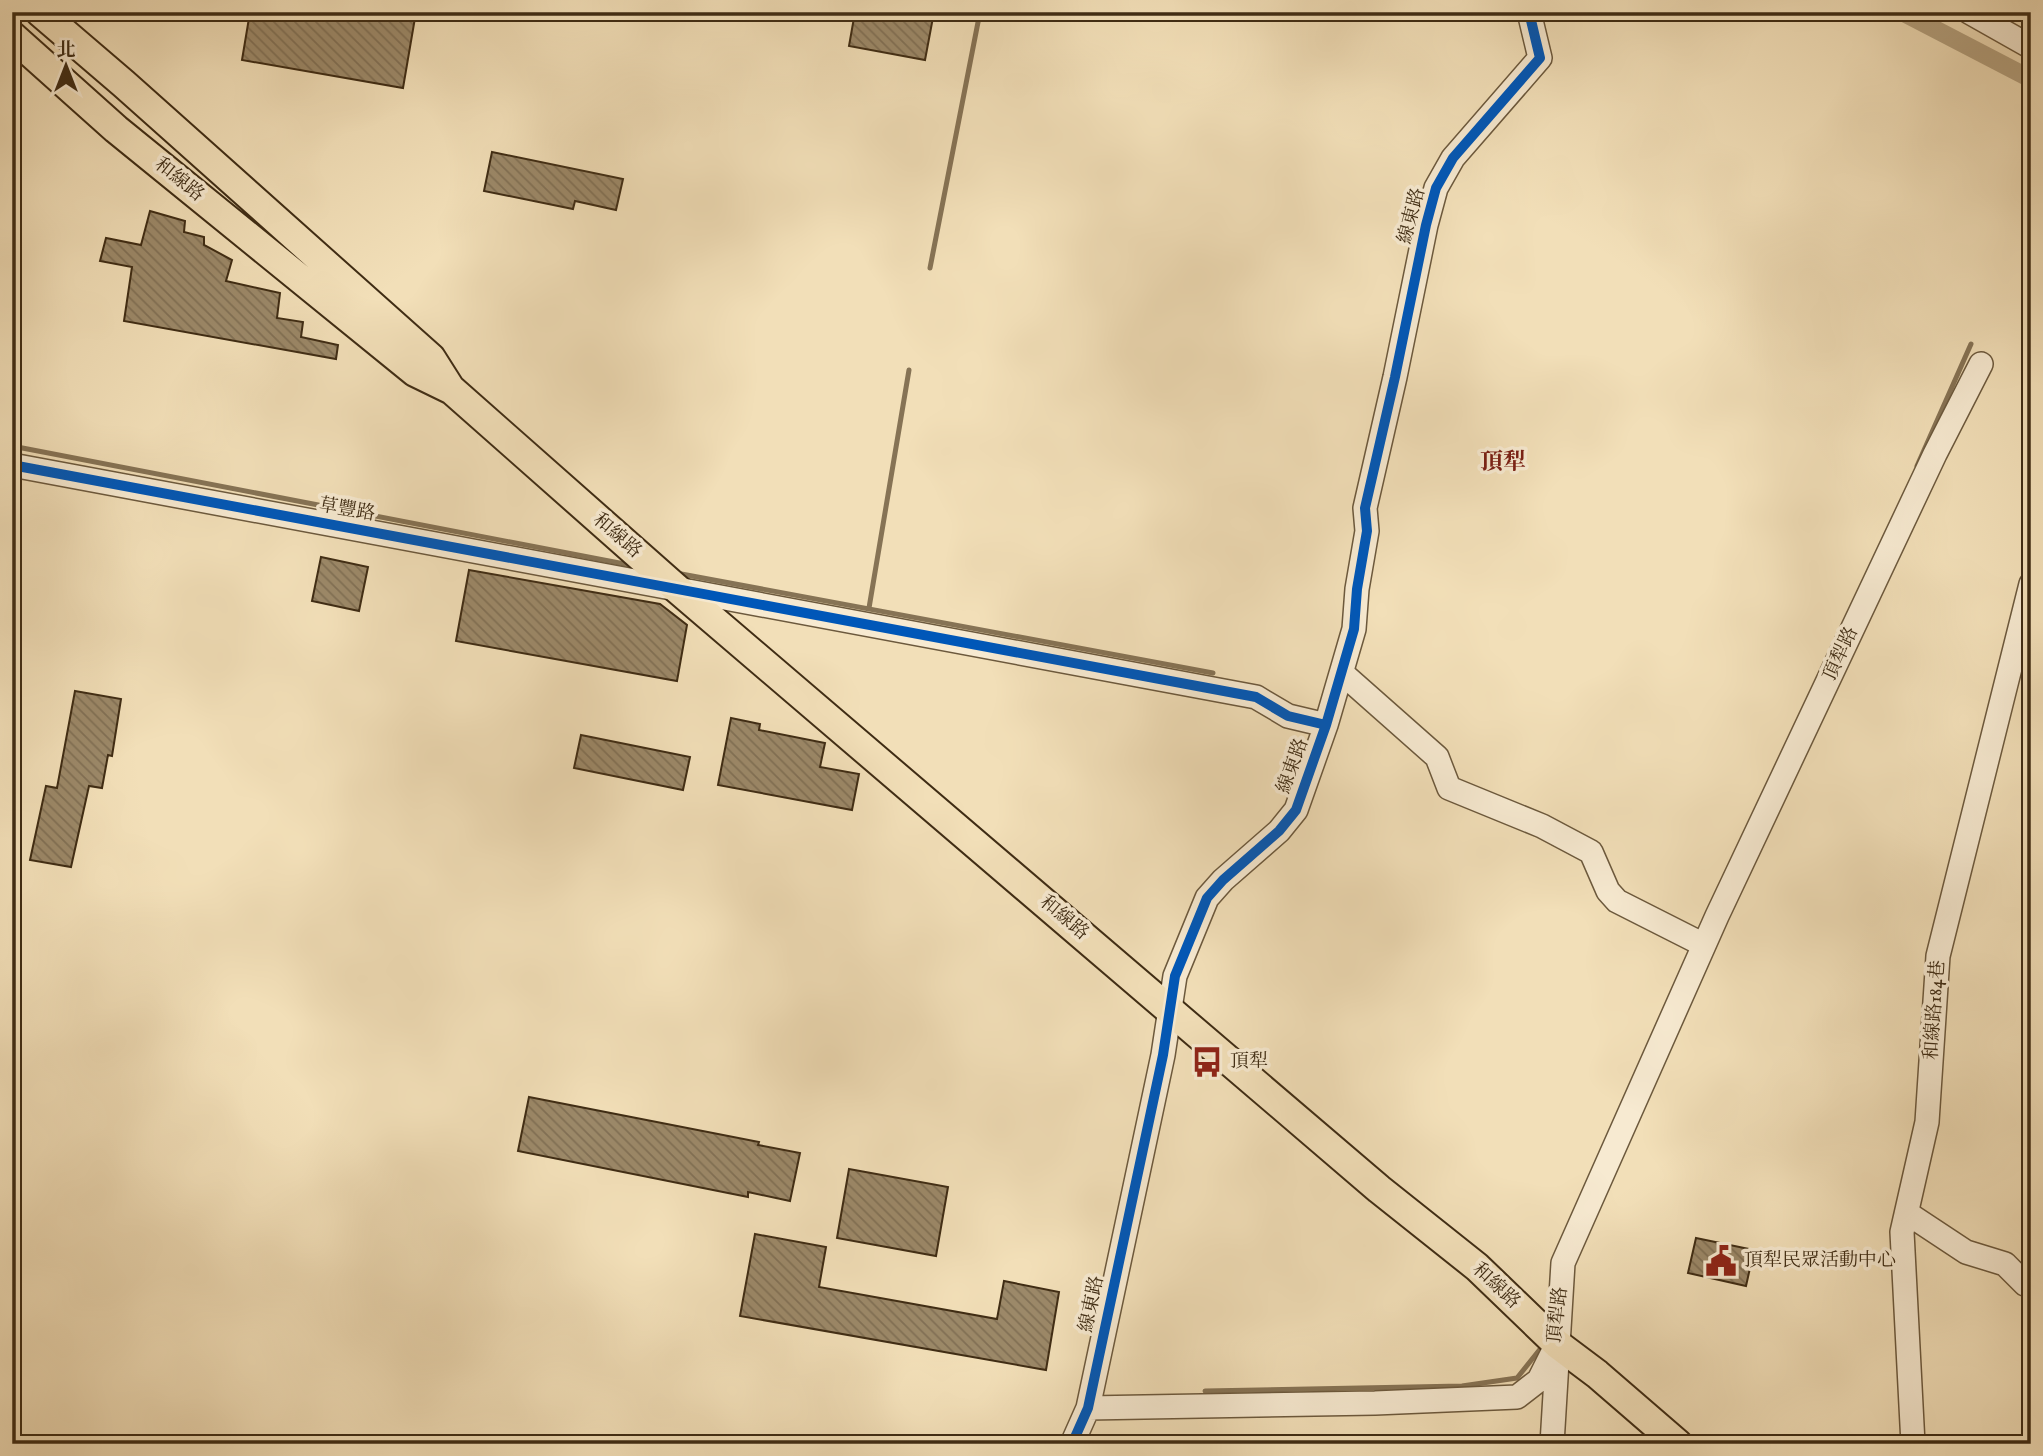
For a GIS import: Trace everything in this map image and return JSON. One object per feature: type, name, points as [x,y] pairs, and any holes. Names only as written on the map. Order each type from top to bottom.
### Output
[{"type":"main road","name":"和線路","points":[[40,12],[431,358],[452,390],[676,588],[1379,1189],[1477,1267],[1557,1344],[1597,1374],[1678,1444]]},
{"type":"main road","name":"和線路","points":[[12,36],[116,129],[415,372],[452,390]]},
{"type":"street","name":"線東路","points":[[1072,1444],[1088,1408],[1163,1055],[1175,976],[1207,898],[1223,880],[1279,831],[1296,810],[1326,725],[1354,629],[1357,589],[1367,531],[1364,508],[1436,188],[1453,158],[1540,58],[1529,12]]},
{"type":"street","points":[[1969,12],[2031,47]]},
{"type":"street","name":"頂犁路","points":[[1088,1408],[1517,1397],[1539,1380],[1557,1344],[1563,1263],[1704,945],[1935,454],[1981,364]]},
{"type":"street","name":"草豐路","points":[[12,466],[1256,697],[1288,716],[1326,725]]},
{"type":"street","name":"和線路184巷","points":[[1913,1444],[1902,1232],[1927,1122],[1938,956],[2031,584]]},
{"type":"street","points":[[1342,673],[1437,757],[1449,788],[1542,826],[1591,852],[1608,891],[1617,901],[1704,945]]},
{"type":"street","points":[[1907,1213],[1966,1252],[2005,1264],[2025,1284],[2031,1284]]},
{"type":"street","points":[[1552,1444],[1557,1344]]},
{"type":"building","points":[[250,12],[416,12],[403,88],[242,60]]},
{"type":"building","points":[[855,12],[934,12],[925,60],[849,46]]},
{"type":"building","points":[[492,152],[623,179],[616,210],[575,201],[573,209],[484,191]]},
{"type":"building","points":[[150,211],[185,221],[184,232],[204,237],[204,245],[232,260],[226,281],[280,293],[277,318],[303,322],[301,337],[338,345],[336,359],[124,321],[132,267],[100,261],[106,238],[141,245]]},
{"type":"building","points":[[321,557],[368,567],[359,611],[312,601]]},
{"type":"building","points":[[469,570],[660,604],[687,625],[677,681],[456,641]]},
{"type":"building","points":[[75,691],[121,699],[112,756],[108,755],[102,788],[89,786],[71,867],[30,860],[46,786],[57,788]]},
{"type":"building","points":[[731,718],[760,724],[759,730],[825,743],[820,767],[859,774],[852,810],[718,785]]},
{"type":"building","points":[[581,735],[690,757],[683,790],[574,768]]},
{"type":"building","points":[[529,1097],[759,1142],[758,1145],[800,1153],[790,1201],[748,1192],[748,1197],[518,1151]]},
{"type":"building","points":[[849,1169],[948,1187],[936,1256],[837,1238]]},
{"type":"building","points":[[755,1234],[826,1247],[819,1287],[997,1319],[1004,1281],[1059,1292],[1046,1370],[740,1316]]},
{"type":"building","name":"頂犁民眾活動中心","points":[[1696,1238],[1754,1250],[1746,1286],[1688,1273]]},
{"type":"waterway","points":[[930,268],[980,12]]},
{"type":"waterway","points":[[1902,12],[2031,79]]},
{"type":"waterway","points":[[2010,12],[2031,23]]},
{"type":"waterway","points":[[1917,466],[1971,344]]},
{"type":"waterway","points":[[869,608],[909,370]]},
{"type":"waterway","points":[[12,446],[635,566]]},
{"type":"waterway","points":[[676,573],[1213,673]]},
{"type":"waterway","points":[[1205,1391],[1462,1386],[1517,1378],[1541,1348],[1542,1342]]},
{"type":"cycle path","points":[[1072,1444],[1088,1408],[1163,1055],[1175,976],[1207,898],[1223,880],[1279,831],[1296,810],[1326,725],[1354,629],[1357,589],[1367,531],[1365,508],[1436,188],[1453,158],[1540,58],[1529,12]]},
{"type":"cycle path","points":[[12,465],[1256,697],[1288,716],[1326,725]]},
{"type":"place","name":"頂犁","points":[[1207,1062]]},
{"type":"place","name":"頂犁民眾活動中心","points":[[1721,1261]]},
{"type":"district","name":"頂犁","points":[[1503,462]]}]
